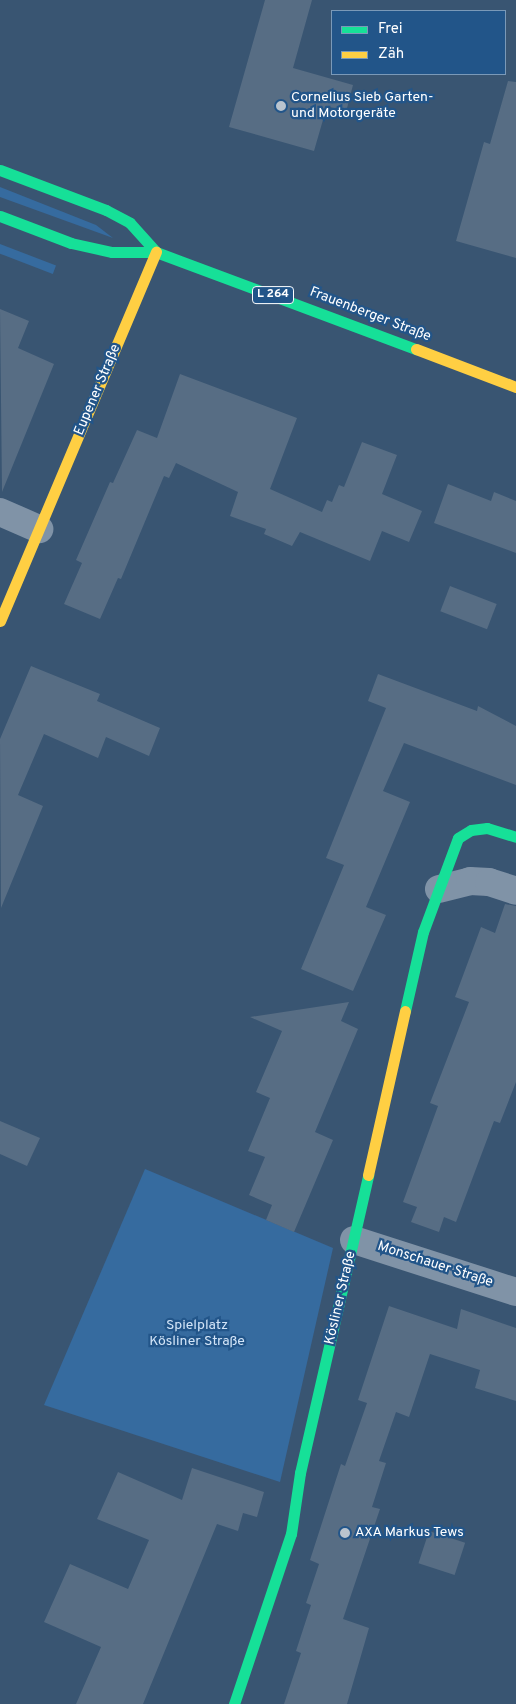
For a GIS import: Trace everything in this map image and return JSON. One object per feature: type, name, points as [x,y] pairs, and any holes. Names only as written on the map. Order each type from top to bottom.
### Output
[{"type":"street","name":"Frauenberger Straße","points":[[0,170],[106,210],[130,223],[156,252]]},
{"type":"street","name":"Frauenberger Straße","points":[[0,216],[71,243],[112,252],[156,252],[516,387]]},
{"type":"street","name":"Eupener Straße","points":[[0,621],[156,252]]},
{"type":"street","points":[[0,512],[39,529]]},
{"type":"street","name":"Kösliner Straße","points":[[234,1704],[290,1534],[300,1473],[424,932],[458,838],[471,830],[487,828],[516,837]]},
{"type":"street","points":[[439,888],[470,880],[489,882],[516,891]]},
{"type":"street","name":"Monschauer Straße","points":[[354,1240],[516,1292]]},
{"type":"green space","points":[[0,187],[96,225],[113,238],[0,197]]},
{"type":"green space","points":[[0,244],[56,266],[53,274],[0,254]]},
{"type":"green space","name":"Spielplatz Kösliner Straße","points":[[145,1169],[333,1248],[280,1482],[44,1405]]},
{"type":"building","points":[[265,0],[312,0],[293,68],[353,85],[346,112],[327,106],[314,151],[229,127]]},
{"type":"building","points":[[508,81],[516,82],[516,258],[456,241],[484,142],[490,144]]},
{"type":"building","points":[[0,309],[29,321],[18,348],[54,364],[2,492]]},
{"type":"building","points":[[180,374],[297,418],[270,489],[322,512],[327,500],[332,502],[339,485],[344,487],[362,442],[397,455],[382,494],[422,511],[409,542],[382,531],[370,561],[300,532],[292,546],[264,534],[266,529],[230,516],[238,492],[176,463],[169,478],[164,476],[121,579],[118,578],[100,619],[64,604],[82,563],[76,560],[110,482],[113,483],[137,430],[157,438]]},
{"type":"building","points":[[448,484],[491,501],[494,492],[516,501],[516,553],[434,523]]},
{"type":"building","points":[[450,586],[497,604],[487,629],[440,611]]},
{"type":"building","points":[[31,666],[100,694],[97,701],[160,728],[149,756],[106,737],[98,758],[44,734],[18,795],[43,806],[1,908],[0,739]]},
{"type":"building","points":[[378,674],[477,711],[478,706],[516,726],[516,785],[404,743],[383,791],[410,802],[366,907],[386,915],[353,991],[301,969],[344,865],[326,858],[386,708],[368,701]]},
{"type":"building","points":[[505,904],[516,906],[516,1082],[500,1123],[494,1121],[456,1222],[444,1217],[439,1232],[411,1222],[417,1207],[403,1202],[438,1106],[430,1103],[469,1002],[455,997],[481,927],[495,933]]},
{"type":"building","points":[[349,1002],[341,1021],[358,1029],[315,1132],[333,1140],[294,1232],[266,1220],[272,1205],[249,1195],[265,1157],[248,1151],[270,1098],[256,1092],[282,1031],[250,1017]]},
{"type":"building","points":[[0,1121],[40,1138],[27,1166],[0,1154]]},
{"type":"building","points":[[389,1306],[457,1329],[461,1309],[516,1328],[516,1401],[475,1388],[480,1370],[430,1354],[409,1417],[396,1412],[379,1461],[386,1463],[372,1507],[380,1509],[343,1619],[369,1628],[347,1704],[284,1704],[301,1653],[296,1651],[311,1605],[306,1603],[319,1564],[310,1560],[341,1464],[345,1466],[367,1403],[358,1400]]},
{"type":"building","points":[[192,1468],[264,1492],[257,1517],[243,1513],[238,1531],[217,1524],[143,1704],[76,1704],[101,1647],[44,1622],[70,1564],[128,1589],[149,1540],[97,1519],[118,1472],[182,1500]]},
{"type":"building","points":[[429,1531],[465,1543],[455,1575],[418,1563]]},
{"type":"traffic: fast","points":[[0,170],[106,210],[130,223],[156,252]]},
{"type":"traffic: fast","points":[[0,216],[71,243],[112,252],[156,252],[416,349]]},
{"type":"traffic: fast","points":[[405,1011],[423,932],[458,838],[471,830],[487,828],[516,837]]},
{"type":"traffic: fast","points":[[234,1704],[291,1534],[300,1473],[368,1175]]},
{"type":"traffic: slow","points":[[0,621],[156,252]]},
{"type":"traffic: slow","points":[[416,349],[516,387]]},
{"type":"traffic: slow","points":[[368,1175],[405,1011]]},
{"type":"place","name":"Cornelius Sieb Garten- und Motorgeräte","points":[[281,106]]},
{"type":"place","name":"AXA Markus Tews","points":[[345,1533]]}]
